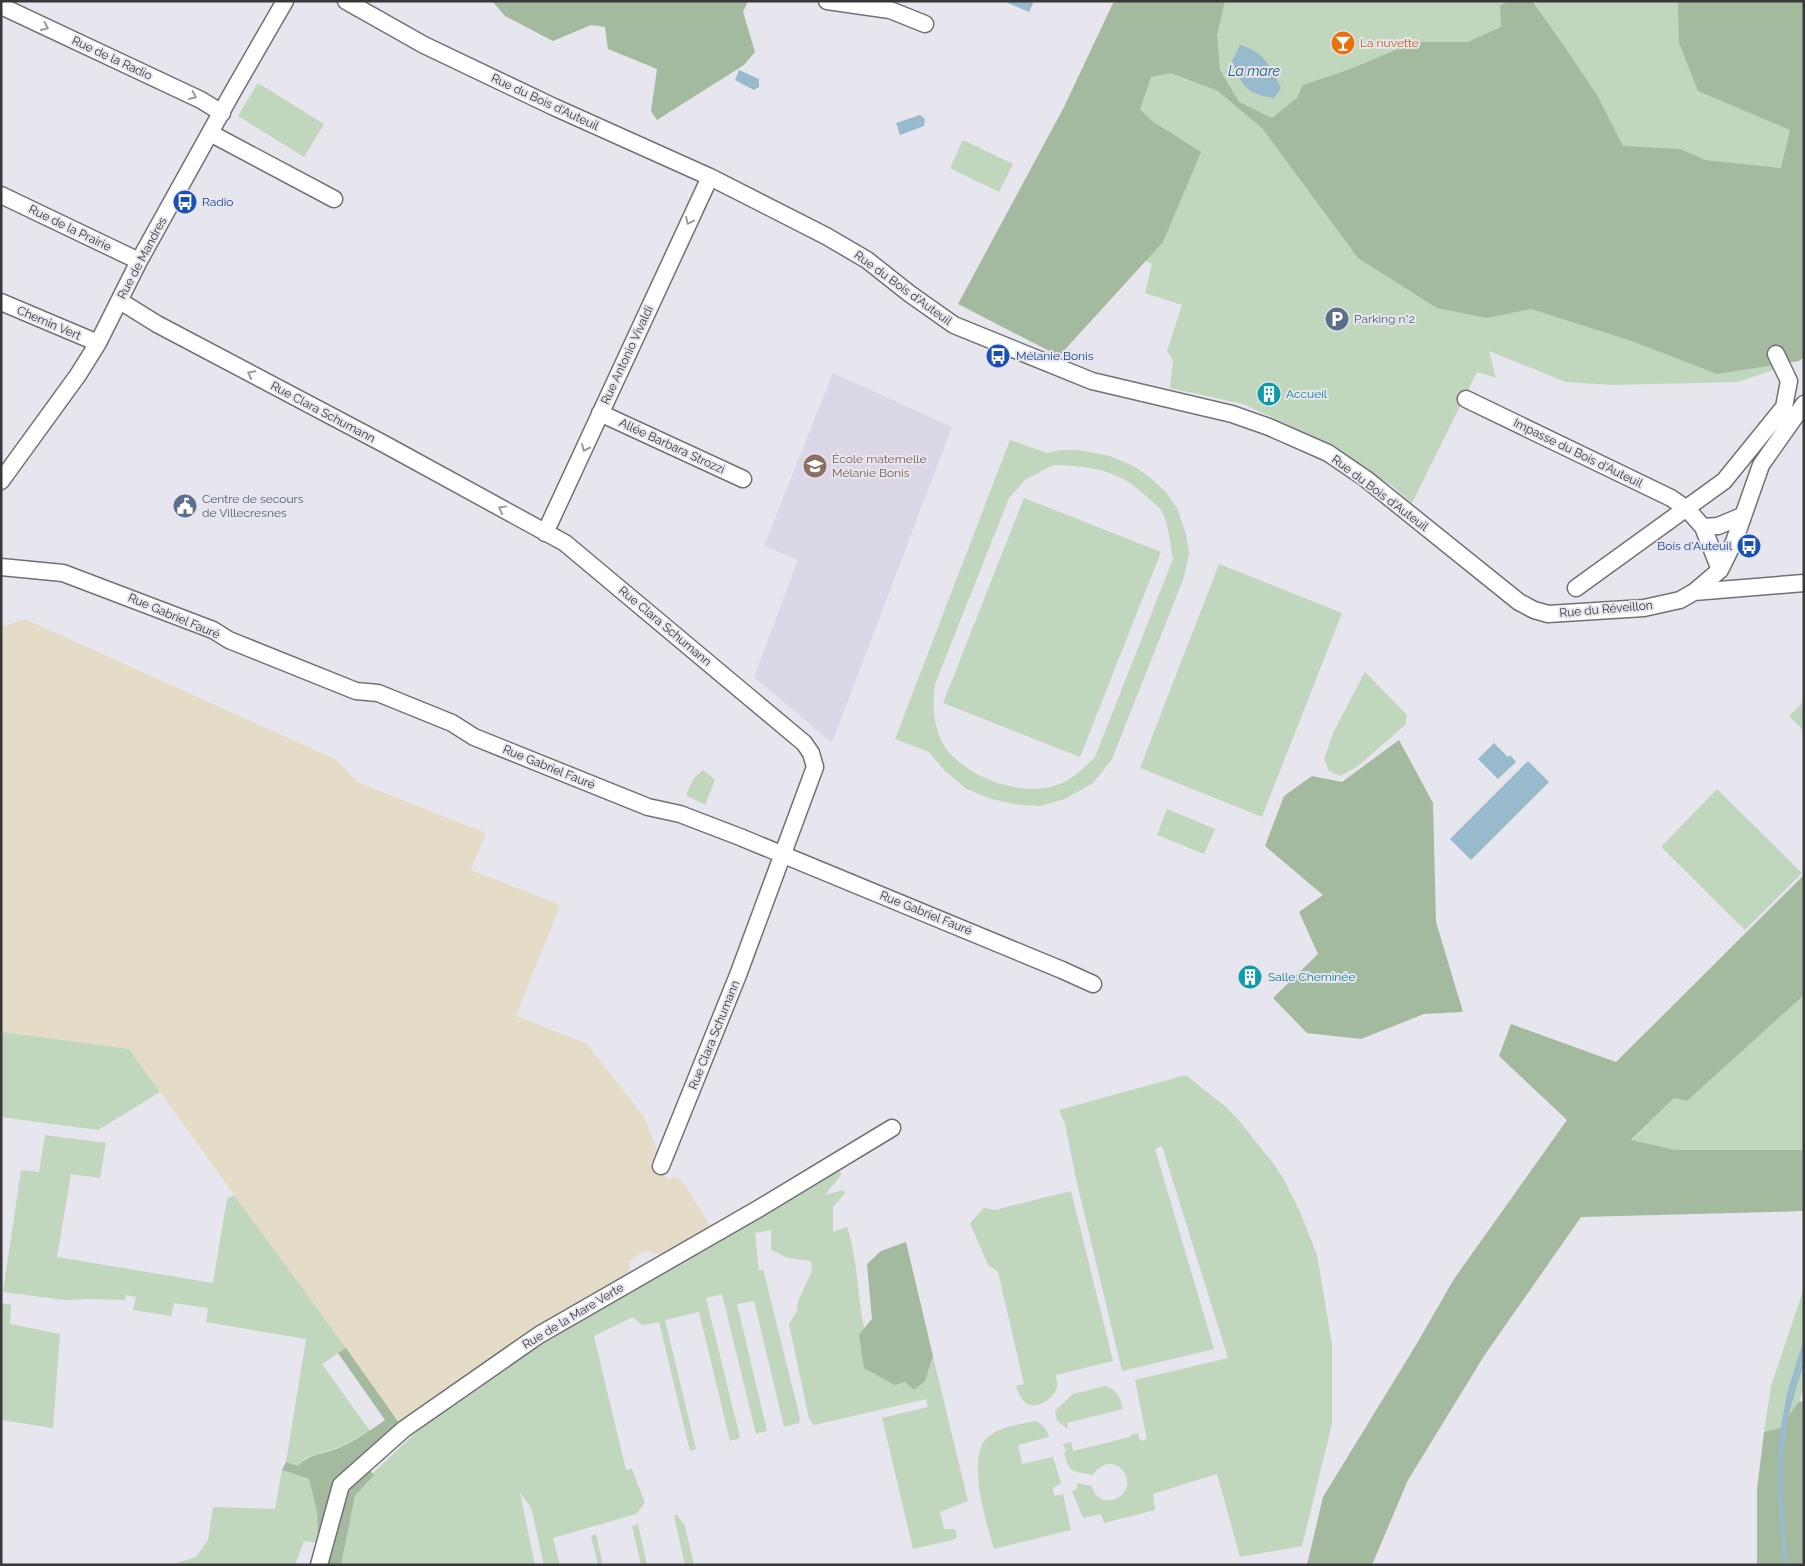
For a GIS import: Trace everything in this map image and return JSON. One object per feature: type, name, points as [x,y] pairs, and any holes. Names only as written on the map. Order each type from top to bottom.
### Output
[{"type":"street","name":"Rue de Mandres","points":[[1,481],[98,343],[139,261],[285,1]]},
{"type":"street","name":"Rue du Bois d'Auteuil","points":[[346,1],[424,45],[554,107],[710,177],[826,236],[867,260],[910,294],[954,325],[1092,381],[1232,414],[1269,427],[1328,453],[1366,479],[1519,602],[1534,610]]},
{"type":"street","points":[[827,1],[890,10],[925,24]]},
{"type":"street","name":"Rue de la Radio","points":[[1,6],[201,100],[222,113]]},
{"type":"street","points":[[210,133],[334,199]]},
{"type":"street","name":"Rue Antonio Vivaldi","points":[[545,533],[710,177]]},
{"type":"street","name":"Rue de la Prairie","points":[[1,195],[139,261]]},
{"type":"street","name":"Rue Clara Schumann","points":[[120,301],[157,324],[565,542],[804,743],[811,754],[815,768],[736,981],[661,1166]]},
{"type":"street","name":"Chemin Vert","points":[[1,302],[98,343]]},
{"type":"street","points":[[1576,588],[1688,509],[1724,481],[1784,407],[1789,382],[1776,354]]},
{"type":"street","name":"Impasse du Bois d'Auteuil","points":[[1466,399],[1671,498],[1688,509],[1704,527]]},
{"type":"street","name":"Rue du Réveillon","points":[[1534,610],[1548,614],[1644,608],[1680,600],[1694,592],[1720,570],[1734,542],[1761,465],[1804,404]]},
{"type":"street","name":"Allée Barbara Strozzi","points":[[600,413],[743,479]]},
{"type":"street","points":[[1720,570],[1704,527],[1718,526],[1742,516]]},
{"type":"street","points":[[1,558],[1,567]]},
{"type":"street","name":"Rue Gabriel Fauré","points":[[1,567],[63,573],[113,591],[213,630],[229,640],[356,691],[378,694],[452,723],[474,736],[648,807],[680,814],[783,855],[1093,984]]},
{"type":"street","points":[[1694,592],[1804,583]]},
{"type":"street","name":"Rue de la Mare Verte","points":[[319,1565],[341,1485],[404,1428],[539,1335],[758,1209],[892,1128]]},
{"type":"shaded area","points":[[833,373],[952,427],[832,743],[754,677],[798,560],[764,546]]},
{"type":"shaded area","points":[[25,619],[337,760],[357,782],[486,833],[471,870],[560,905],[516,1016],[587,1044],[644,1117],[657,1151],[650,1164],[669,1180],[674,1177],[681,1179],[711,1227],[663,1255],[644,1251],[630,1260],[629,1275],[399,1423],[129,1049],[1,1032],[1,627]]},
{"type":"green space","points":[[492,1],[748,1],[743,12],[755,52],[744,65],[657,120],[651,111],[657,69],[608,49],[605,27],[591,25],[553,41],[505,16]]},
{"type":"green space","points":[[1114,1],[1225,1],[1217,35],[1220,70],[1239,102],[1272,118],[1297,98],[1303,85],[1348,70],[1415,42],[1468,42],[1501,27],[1500,6],[1508,1],[1532,1],[1597,95],[1623,146],[1680,149],[1705,160],[1781,168],[1790,130],[1698,91],[1679,43],[1678,1],[1804,1],[1804,357],[1799,361],[1717,374],[1632,341],[1531,309],[1487,318],[1437,308],[1358,258],[1262,128],[1218,91],[1171,73],[1151,77],[1140,109],[1152,121],[1201,152],[1163,242],[1059,356],[958,304],[1064,107]]},
{"type":"green space","points":[[1134,1],[1804,1],[1779,368],[1738,382],[1613,385],[1566,382],[1489,351],[1496,378],[1477,372],[1412,503],[1391,485],[1311,435],[1243,404],[1170,388],[1173,360],[1167,351],[1182,305],[1145,293],[1152,264],[1144,260],[1118,108]]},
{"type":"green space","points":[[258,83],[324,124],[304,157],[238,116]]},
{"type":"green space","points":[[963,140],[1013,164],[999,192],[950,168]]},
{"type":"green space","points":[[1010,440],[1047,453],[1061,450],[1078,450],[1110,456],[1133,466],[1165,491],[1177,508],[1186,534],[1189,554],[1184,577],[1112,759],[1093,783],[1065,799],[1040,806],[1014,804],[991,799],[965,788],[944,770],[929,752],[895,739]],"holes":[[[1053,465],[1081,467],[1105,472],[1117,476],[1138,489],[1161,510],[1166,521],[1173,559],[1095,757],[1076,775],[1062,783],[1032,789],[1016,788],[1000,784],[970,770],[947,750],[942,743],[936,726],[935,684],[1009,498],[1025,480]]]},
{"type":"green space","points":[[1024,498],[1161,552],[1080,757],[943,703]]},
{"type":"green space","points":[[1219,564],[1342,613],[1262,817],[1140,768]]},
{"type":"green space","points":[[1365,672],[1407,715],[1405,725],[1358,766],[1340,776],[1329,771],[1324,759],[1334,731]]},
{"type":"green space","points":[[1804,701],[1804,731],[1789,716]]},
{"type":"green space","points":[[1399,740],[1433,803],[1436,922],[1463,1012],[1424,1014],[1361,1039],[1307,1033],[1273,998],[1318,954],[1299,912],[1323,895],[1265,846],[1284,796],[1312,776],[1342,782]]},
{"type":"green space","points":[[703,770],[715,780],[705,805],[686,795],[694,778]]},
{"type":"green space","points":[[1717,789],[1802,873],[1745,930],[1661,847]]},
{"type":"green space","points":[[1167,809],[1215,829],[1204,854],[1157,835]]},
{"type":"green space","points":[[1804,875],[1804,995],[1687,1101],[1674,1098],[1631,1140],[1675,1150],[1804,1150],[1804,1211],[1581,1217],[1484,1356],[1408,1480],[1372,1565],[1307,1565],[1323,1497],[1454,1279],[1567,1120],[1499,1056],[1511,1024],[1616,1062]]},
{"type":"green space","points":[[1804,995],[1804,1150],[1675,1150],[1631,1141],[1674,1098],[1687,1101]]},
{"type":"green space","points":[[1,1032],[129,1049],[160,1092],[98,1130],[1,1117]]},
{"type":"green space","points":[[1187,1076],[1226,1107],[1272,1162],[1283,1178],[1300,1212],[1317,1255],[1332,1345],[1332,1424],[1302,1546],[1240,1557],[1217,1474],[1153,1494],[1155,1510],[1104,1523],[1101,1514],[1083,1518],[1072,1491],[1077,1489],[1077,1483],[1092,1486],[1097,1496],[1104,1500],[1114,1500],[1125,1491],[1126,1476],[1116,1465],[1108,1464],[1101,1467],[1093,1475],[1077,1472],[1068,1465],[1063,1444],[1071,1442],[1073,1451],[1130,1437],[1130,1435],[1138,1433],[1140,1441],[1147,1439],[1135,1380],[1228,1358],[1162,1146],[1155,1149],[1214,1349],[1122,1371],[1076,1179],[1065,1124],[1059,1110]]},
{"type":"green space","points":[[45,1135],[106,1143],[100,1178],[71,1174],[57,1257],[213,1283],[227,1199],[234,1195],[346,1348],[322,1364],[370,1431],[340,1447],[305,1458],[298,1466],[286,1462],[306,1339],[206,1322],[208,1308],[174,1303],[171,1316],[133,1310],[136,1297],[126,1295],[125,1300],[65,1300],[3,1292],[21,1170],[39,1172]]},
{"type":"green space","points":[[839,1168],[841,1175],[825,1195],[844,1190],[845,1193],[833,1207],[833,1232],[847,1227],[851,1239],[864,1328],[859,1334],[905,1382],[925,1381],[933,1356],[968,1501],[940,1512],[944,1529],[955,1529],[957,1537],[952,1540],[913,1549],[882,1418],[928,1407],[926,1399],[814,1425],[809,1419],[789,1324],[797,1311],[798,1301],[812,1271],[811,1261],[788,1258],[771,1250],[771,1230],[755,1233],[759,1271],[763,1269],[800,1418],[799,1423],[784,1427],[754,1301],[737,1304],[767,1431],[756,1434],[722,1294],[706,1298],[740,1438],[730,1441],[699,1312],[665,1320],[696,1449],[690,1451],[659,1322],[642,1325],[633,1317],[594,1336],[626,1470],[632,1469],[645,1503],[636,1514],[553,1538],[560,1565],[544,1565],[531,1507],[520,1493],[535,1565],[341,1565],[355,1496],[374,1475],[372,1474],[428,1421],[537,1343]]},
{"type":"green space","points":[[1071,1191],[1113,1361],[1056,1375],[1057,1386],[1053,1395],[1044,1402],[1030,1405],[1023,1400],[1016,1386],[1024,1384],[998,1272],[988,1265],[970,1223],[984,1208],[995,1210]]},
{"type":"green space","points":[[906,1242],[933,1356],[925,1381],[914,1390],[905,1382],[895,1385],[864,1368],[859,1334],[872,1319],[867,1264],[881,1251]]},
{"type":"green space","points":[[1804,1288],[1804,1388],[1799,1401],[1780,1428],[1764,1432],[1771,1386]]},
{"type":"green space","points":[[1,1303],[11,1305],[10,1324],[60,1334],[53,1428],[1,1420]]},
{"type":"green space","points":[[346,1348],[399,1423],[361,1461],[374,1475],[355,1496],[341,1565],[312,1565],[318,1543],[317,1512],[309,1479],[282,1470],[286,1462],[298,1466],[312,1456],[347,1444],[385,1420],[338,1353]]},
{"type":"green space","points":[[1105,1386],[1117,1394],[1123,1409],[1067,1423],[1068,1429],[1057,1421],[1055,1411],[1073,1394]]},
{"type":"green space","points":[[1799,1401],[1804,1402],[1804,1565],[1757,1565],[1757,1489],[1764,1432],[1780,1428]]},
{"type":"green space","points":[[1036,1421],[1041,1424],[1049,1437],[1018,1445],[1022,1464],[1053,1457],[1061,1483],[1053,1488],[1054,1496],[1063,1494],[1071,1530],[994,1549],[980,1491],[978,1459],[981,1446],[988,1437],[998,1431],[1010,1426]]},
{"type":"green space","points":[[282,1470],[309,1479],[317,1512],[318,1543],[304,1541],[295,1565],[170,1565],[196,1557],[208,1540],[213,1507],[275,1509]]},
{"type":"green space","points":[[677,1515],[685,1526],[694,1565],[685,1565],[674,1516]]},
{"type":"green space","points":[[638,1524],[647,1565],[641,1565],[632,1526]]},
{"type":"green space","points":[[596,1534],[603,1565],[598,1565],[591,1536]]},
{"type":"water","points":[[1008,1],[1034,1],[1029,12],[1008,3]]},
{"type":"water","name":"La mare","points":[[1240,45],[1261,56],[1270,67],[1281,88],[1274,98],[1251,91],[1239,77],[1232,61]]},
{"type":"water","points":[[739,70],[759,79],[759,87],[754,90],[735,80]]},
{"type":"water","points":[[920,115],[925,119],[924,126],[900,135],[896,123]]},
{"type":"water","points":[[1494,743],[1516,762],[1498,779],[1478,759]]},
{"type":"water","points":[[1528,761],[1549,782],[1471,860],[1450,839]]},
{"type":"water","points":[[1804,1356],[1804,1364],[1789,1414],[1784,1448],[1783,1498],[1788,1565],[1784,1565],[1778,1465],[1780,1431],[1784,1429],[1790,1399]]},
{"type":"waterway","points":[[1782,1434],[1789,1395],[1804,1346]]},
{"type":"place","name":"La nuvette","points":[[1343,43]]},
{"type":"place","name":"Radio","points":[[185,202]]},
{"type":"place","name":"Parking n°2","points":[[1337,319]]},
{"type":"place","name":"Mélanie Bonis","points":[[998,356]]},
{"type":"place","name":"Accueil","points":[[1269,394]]},
{"type":"place","name":"École maternelle Mélanie Bonis","points":[[815,466]]},
{"type":"place","name":"Centre de secours de Villecresnes","points":[[185,506]]},
{"type":"place","name":"Bois d'Auteuil","points":[[1749,546]]},
{"type":"place","name":"Salle Cheminée","points":[[1250,977]]}]
